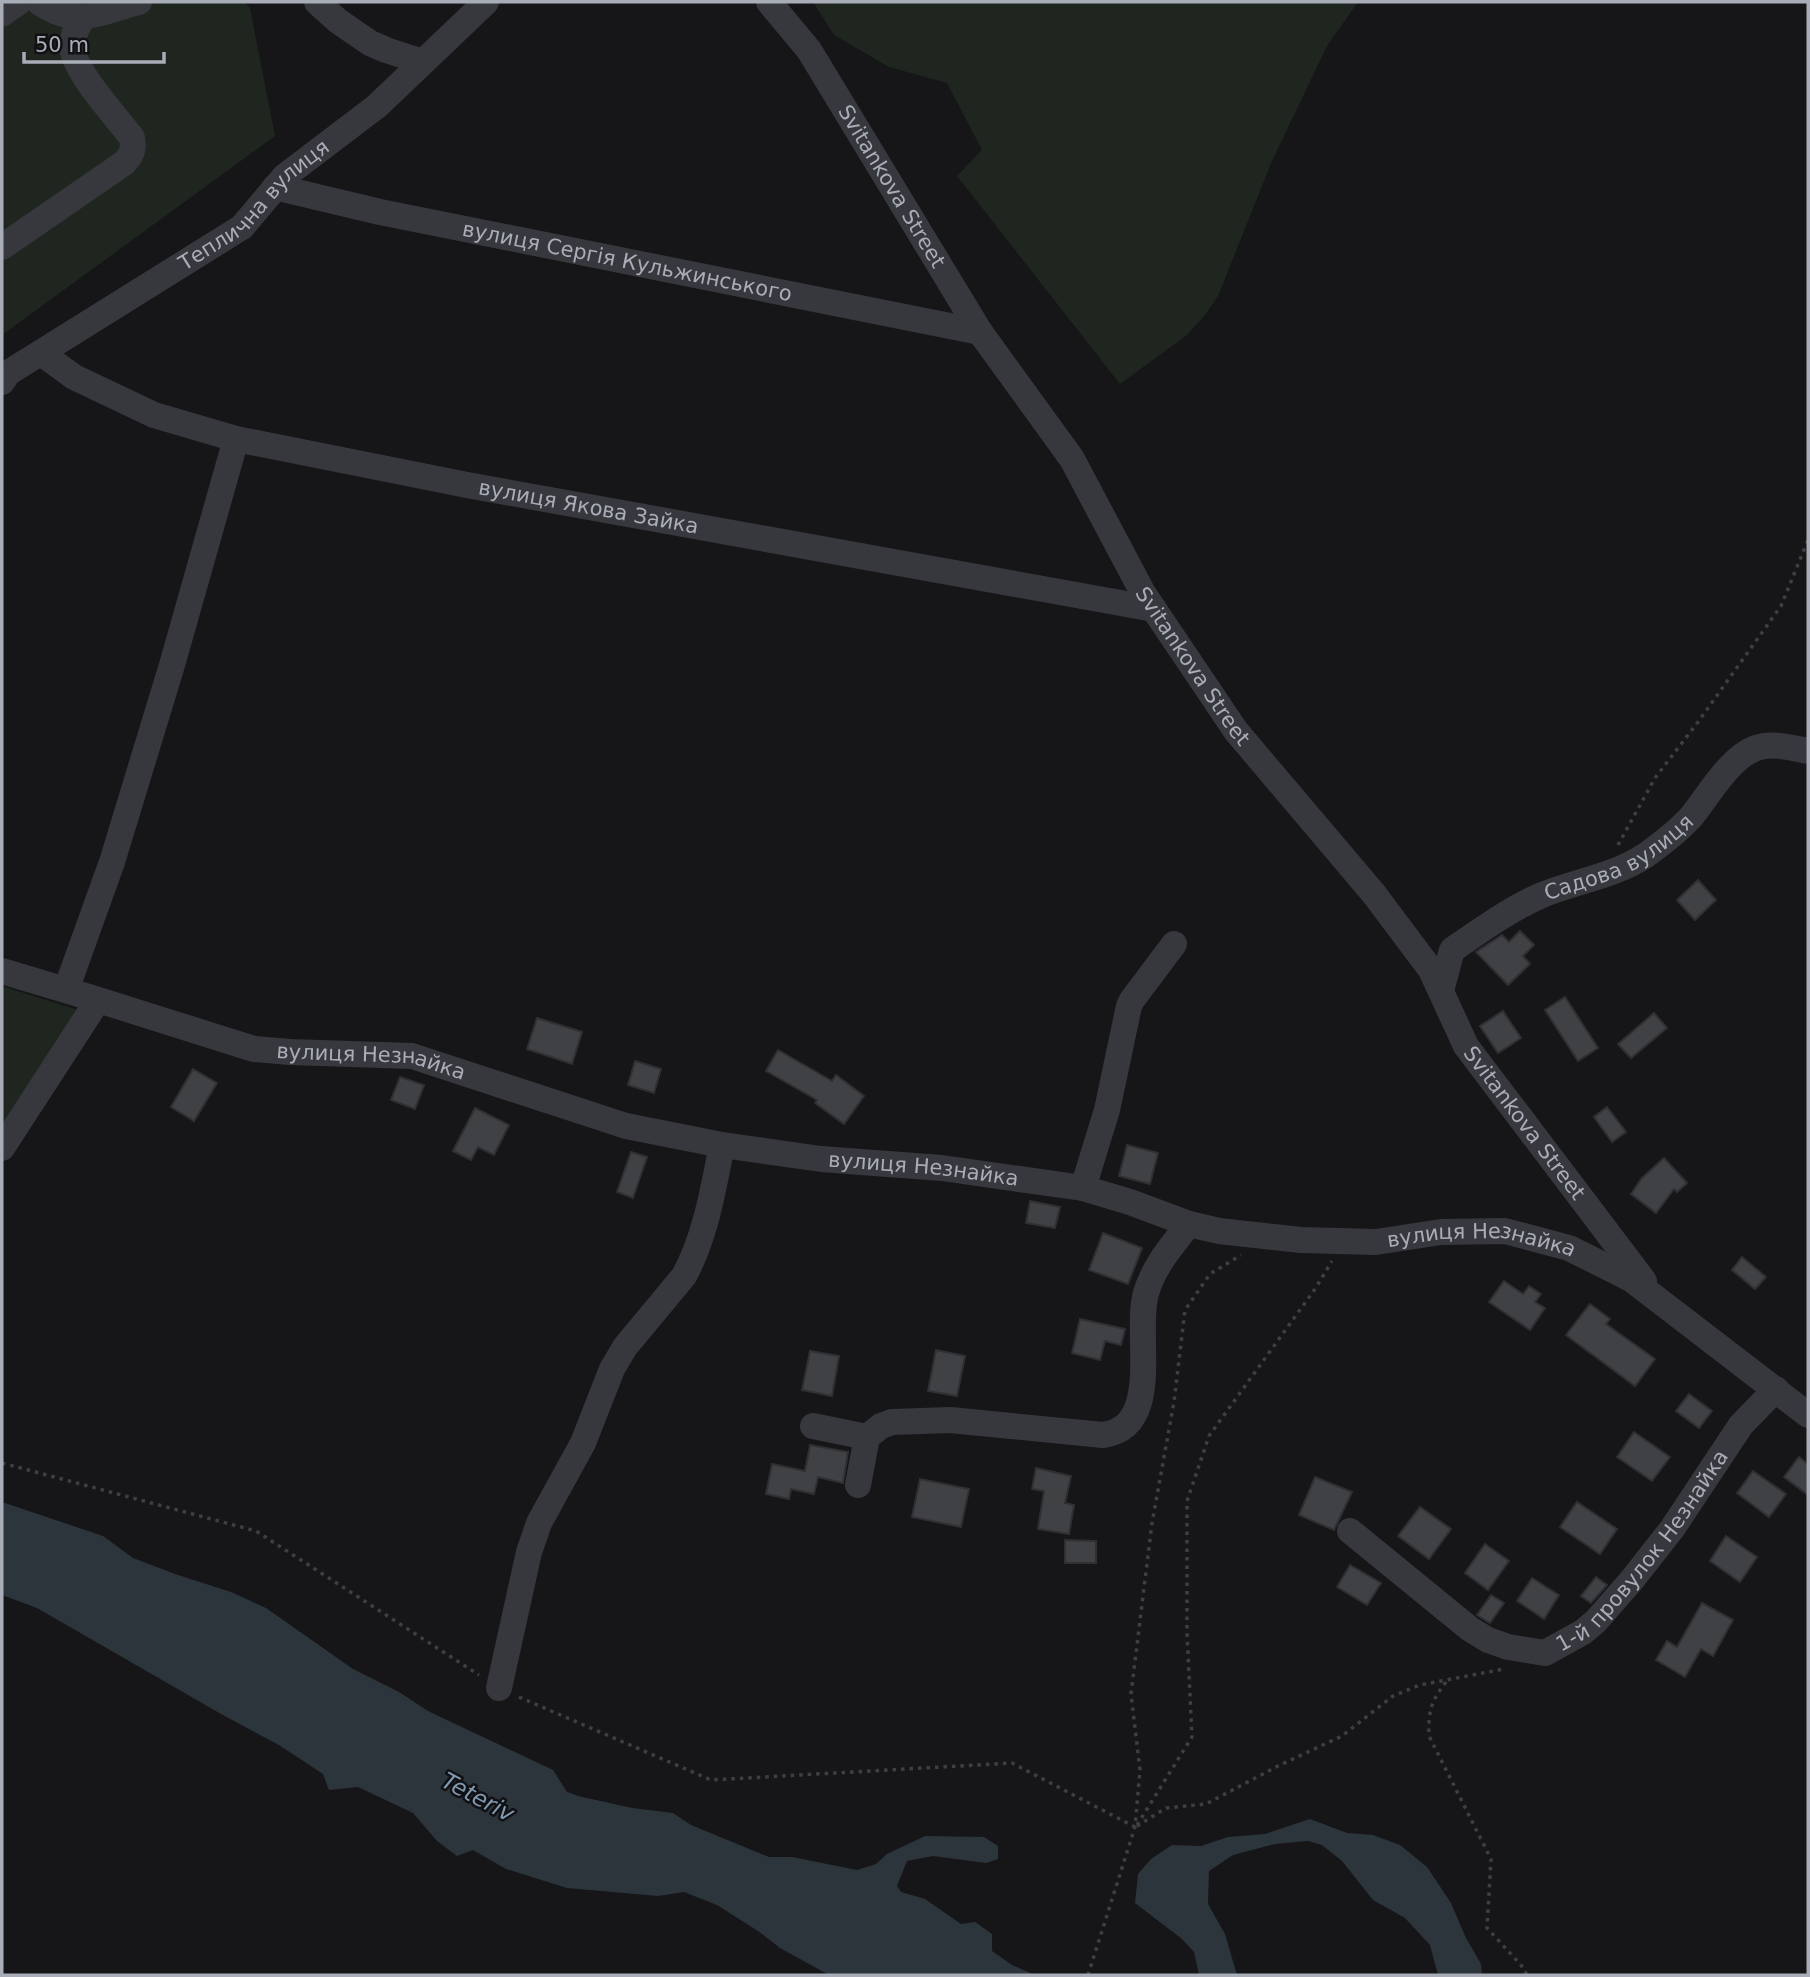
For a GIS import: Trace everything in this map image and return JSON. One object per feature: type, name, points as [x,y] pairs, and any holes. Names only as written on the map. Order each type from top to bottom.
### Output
[{"type":"street","points":[[2,14],[19,2]]},
{"type":"street","points":[[39,2],[70,17],[83,17],[139,2]]},
{"type":"street","points":[[317,2],[338,21],[370,43],[423,62]]},
{"type":"street","name":"Теплична вулиця","points":[[2,382],[8,373],[242,227],[285,176],[377,106],[486,2]]},
{"type":"street","name":"Svitankova Street","points":[[769,2],[809,50],[980,332],[1072,459],[1143,593],[1236,731],[1374,894],[1431,970],[1466,1046],[1658,1299]]},
{"type":"street","points":[[2,247],[124,163],[131,155],[132,138],[81,70],[75,56],[72,46],[74,36],[83,17]]},
{"type":"street","name":"вулиця Сергія Кульжинського","points":[[275,187],[380,212],[980,332]]},
{"type":"street","name":"вулиця Якова Зайка","points":[[41,353],[74,377],[154,415],[236,439],[467,485],[1154,609]]},
{"type":"street","points":[[66,990],[120,835],[172,665],[236,439]]},
{"type":"street","name":"Садова вулиця","points":[[1441,991],[1452,950],[1513,909],[1541,895],[1602,876],[1647,854],[1689,818],[1742,755],[1757,747],[1772,745],[1808,751]]},
{"type":"street","points":[[1083,1188],[1107,1110],[1129,1006],[1174,944]]},
{"type":"street","name":"вулиця Незнайка","points":[[2,971],[254,1049],[412,1056],[626,1126],[722,1145],[821,1159],[942,1168],[1083,1188],[1189,1224],[1269,1237],[1376,1242],[1441,1233],[1505,1231],[1569,1248],[1631,1279],[1808,1415]]},
{"type":"street","points":[[2,1148],[98,1000]]},
{"type":"street","points":[[499,1688],[529,1552],[539,1523],[583,1443],[612,1369],[625,1347],[690,1265],[701,1237],[722,1145]]},
{"type":"street","points":[[858,1485],[867,1437],[881,1426],[892,1422],[981,1422],[1087,1435],[1114,1434],[1121,1430],[1134,1415],[1142,1391],[1141,1325],[1145,1294],[1158,1266],[1189,1224]]},
{"type":"street","name":"1-й провулок Незнайка","points":[[1350,1531],[1470,1629],[1488,1640],[1508,1647],[1545,1653],[1583,1632],[1616,1599],[1672,1529],[1741,1425],[1776,1390]]},
{"type":"street","points":[[813,1426],[867,1437]]},
{"type":"path","points":[[1602,876],[1655,778],[1781,606],[1808,540]]},
{"type":"path","points":[[1136,1827],[1140,1770],[1131,1694],[1152,1523],[1174,1402],[1185,1310],[1210,1274],[1269,1237]]},
{"type":"path","points":[[1088,1975],[1136,1827],[1192,1737],[1187,1633],[1187,1502],[1209,1436],[1315,1289],[1344,1241]]},
{"type":"path","points":[[2,1463],[256,1531],[499,1688],[711,1780],[1012,1763],[1136,1827]]},
{"type":"path","points":[[1136,1827],[1166,1808],[1206,1804],[1342,1735],[1393,1696],[1420,1685],[1512,1667]]},
{"type":"path","points":[[1448,1680],[1433,1699],[1428,1714],[1429,1736],[1491,1859],[1487,1928],[1527,1975]]},
{"type":"shaded area","points":[[2,2],[244,2],[250,8],[275,136],[2,335]]},
{"type":"shaded area","points":[[813,2],[1358,2],[1327,46],[1272,161],[1218,296],[1187,335],[1120,384],[957,176],[982,150],[947,83],[889,67],[834,35]]},
{"type":"shaded area","points":[[2,986],[84,1012],[2,1136]]},
{"type":"water","name":"Teteriv","points":[[2,1502],[103,1536],[133,1558],[231,1592],[266,1608],[353,1669],[399,1692],[428,1711],[553,1770],[567,1792],[578,1796],[632,1808],[673,1813],[691,1825],[769,1857],[792,1857],[857,1870],[876,1864],[887,1854],[925,1836],[984,1837],[998,1846],[998,1859],[986,1863],[933,1856],[907,1861],[897,1886],[901,1892],[925,1899],[961,1924],[975,1922],[992,1934],[992,1951],[1012,1965],[1035,1975],[829,1975],[780,1948],[717,1905],[684,1892],[658,1896],[567,1888],[506,1869],[473,1850],[457,1856],[437,1841],[413,1813],[358,1787],[329,1790],[323,1774],[279,1745],[37,1608],[2,1595]]},
{"type":"water","points":[[1310,1819],[1347,1833],[1373,1835],[1400,1845],[1427,1867],[1451,1903],[1481,1964],[1482,1975],[1438,1975],[1430,1945],[1405,1918],[1373,1900],[1342,1861],[1322,1845],[1308,1841],[1275,1844],[1233,1855],[1209,1871],[1208,1904],[1225,1934],[1237,1975],[1199,1975],[1194,1952],[1182,1939],[1135,1903],[1138,1874],[1151,1859],[1172,1845],[1201,1846],[1228,1837],[1265,1834]]},
{"type":"building","points":[[1698,880],[1716,900],[1695,920],[1677,900]]},
{"type":"building","points":[[1520,931],[1534,945],[1523,956],[1530,964],[1508,985],[1476,952],[1502,935],[1509,942]]},
{"type":"building","points":[[1565,997],[1598,1048],[1578,1061],[1545,1010]]},
{"type":"building","points":[[1503,1011],[1521,1038],[1498,1053],[1480,1026]]},
{"type":"building","points":[[1654,1013],[1667,1028],[1631,1058],[1618,1044]]},
{"type":"building","points":[[537,1018],[582,1032],[572,1064],[527,1049]]},
{"type":"building","points":[[778,1050],[832,1081],[836,1075],[864,1096],[844,1124],[815,1103],[817,1100],[766,1071]]},
{"type":"building","points":[[635,1061],[661,1069],[654,1093],[628,1085]]},
{"type":"building","points":[[193,1069],[217,1083],[194,1121],[171,1107]]},
{"type":"building","points":[[400,1077],[424,1085],[415,1109],[391,1100]]},
{"type":"building","points":[[1607,1107],[1626,1132],[1612,1142],[1594,1117]]},
{"type":"building","points":[[475,1108],[509,1125],[494,1155],[478,1147],[471,1160],[453,1151]]},
{"type":"building","points":[[1127,1145],[1158,1153],[1150,1184],[1119,1176]]},
{"type":"building","points":[[631,1152],[647,1157],[633,1198],[617,1192]]},
{"type":"building","points":[[1664,1158],[1687,1183],[1677,1192],[1674,1189],[1656,1213],[1631,1194],[1642,1178]]},
{"type":"building","points":[[1030,1201],[1060,1207],[1055,1228],[1026,1223]]},
{"type":"building","points":[[1103,1233],[1142,1248],[1128,1284],[1089,1270]]},
{"type":"building","points":[[1742,1257],[1766,1277],[1755,1289],[1732,1270]]},
{"type":"building","points":[[1504,1281],[1523,1294],[1529,1286],[1541,1294],[1535,1302],[1545,1308],[1530,1330],[1489,1302]]},
{"type":"building","points":[[1590,1304],[1610,1319],[1606,1324],[1655,1359],[1635,1386],[1566,1335]]},
{"type":"building","points":[[1080,1319],[1125,1329],[1121,1345],[1105,1341],[1100,1360],[1072,1353]]},
{"type":"building","points":[[936,1350],[965,1356],[957,1396],[928,1391]]},
{"type":"building","points":[[810,1351],[839,1356],[832,1396],[802,1390]]},
{"type":"building","points":[[1689,1394],[1712,1411],[1699,1428],[1676,1411]]},
{"type":"building","points":[[1634,1432],[1670,1457],[1652,1481],[1617,1457]]},
{"type":"building","points":[[810,1445],[848,1452],[843,1483],[818,1477],[814,1494],[791,1489],[789,1499],[766,1494],[772,1464],[805,1471]]},
{"type":"building","points":[[1799,1457],[1808,1464],[1808,1495],[1784,1477]]},
{"type":"building","points":[[1036,1468],[1071,1476],[1065,1503],[1074,1505],[1069,1534],[1038,1529],[1044,1491],[1032,1489]]},
{"type":"building","points":[[1753,1471],[1786,1494],[1769,1517],[1737,1493]]},
{"type":"building","points":[[1315,1477],[1352,1492],[1334,1530],[1299,1515]]},
{"type":"building","points":[[920,1479],[969,1489],[961,1527],[912,1517]]},
{"type":"building","points":[[1577,1502],[1617,1529],[1600,1554],[1560,1527]]},
{"type":"building","points":[[1420,1507],[1451,1529],[1429,1559],[1398,1536]]},
{"type":"building","points":[[1726,1536],[1757,1557],[1740,1582],[1710,1561]]},
{"type":"building","points":[[1065,1540],[1096,1541],[1096,1563],[1065,1563]]},
{"type":"building","points":[[1485,1544],[1509,1561],[1488,1590],[1465,1573]]},
{"type":"building","points":[[1350,1565],[1381,1583],[1367,1605],[1337,1587]]},
{"type":"building","points":[[1596,1577],[1607,1585],[1591,1603],[1581,1596]]},
{"type":"building","points":[[1532,1578],[1559,1595],[1544,1619],[1517,1601]]},
{"type":"building","points":[[1491,1595],[1504,1603],[1490,1623],[1477,1615]]},
{"type":"building","points":[[1702,1603],[1733,1620],[1713,1656],[1701,1649],[1685,1677],[1656,1660],[1667,1641],[1677,1647]]}]
